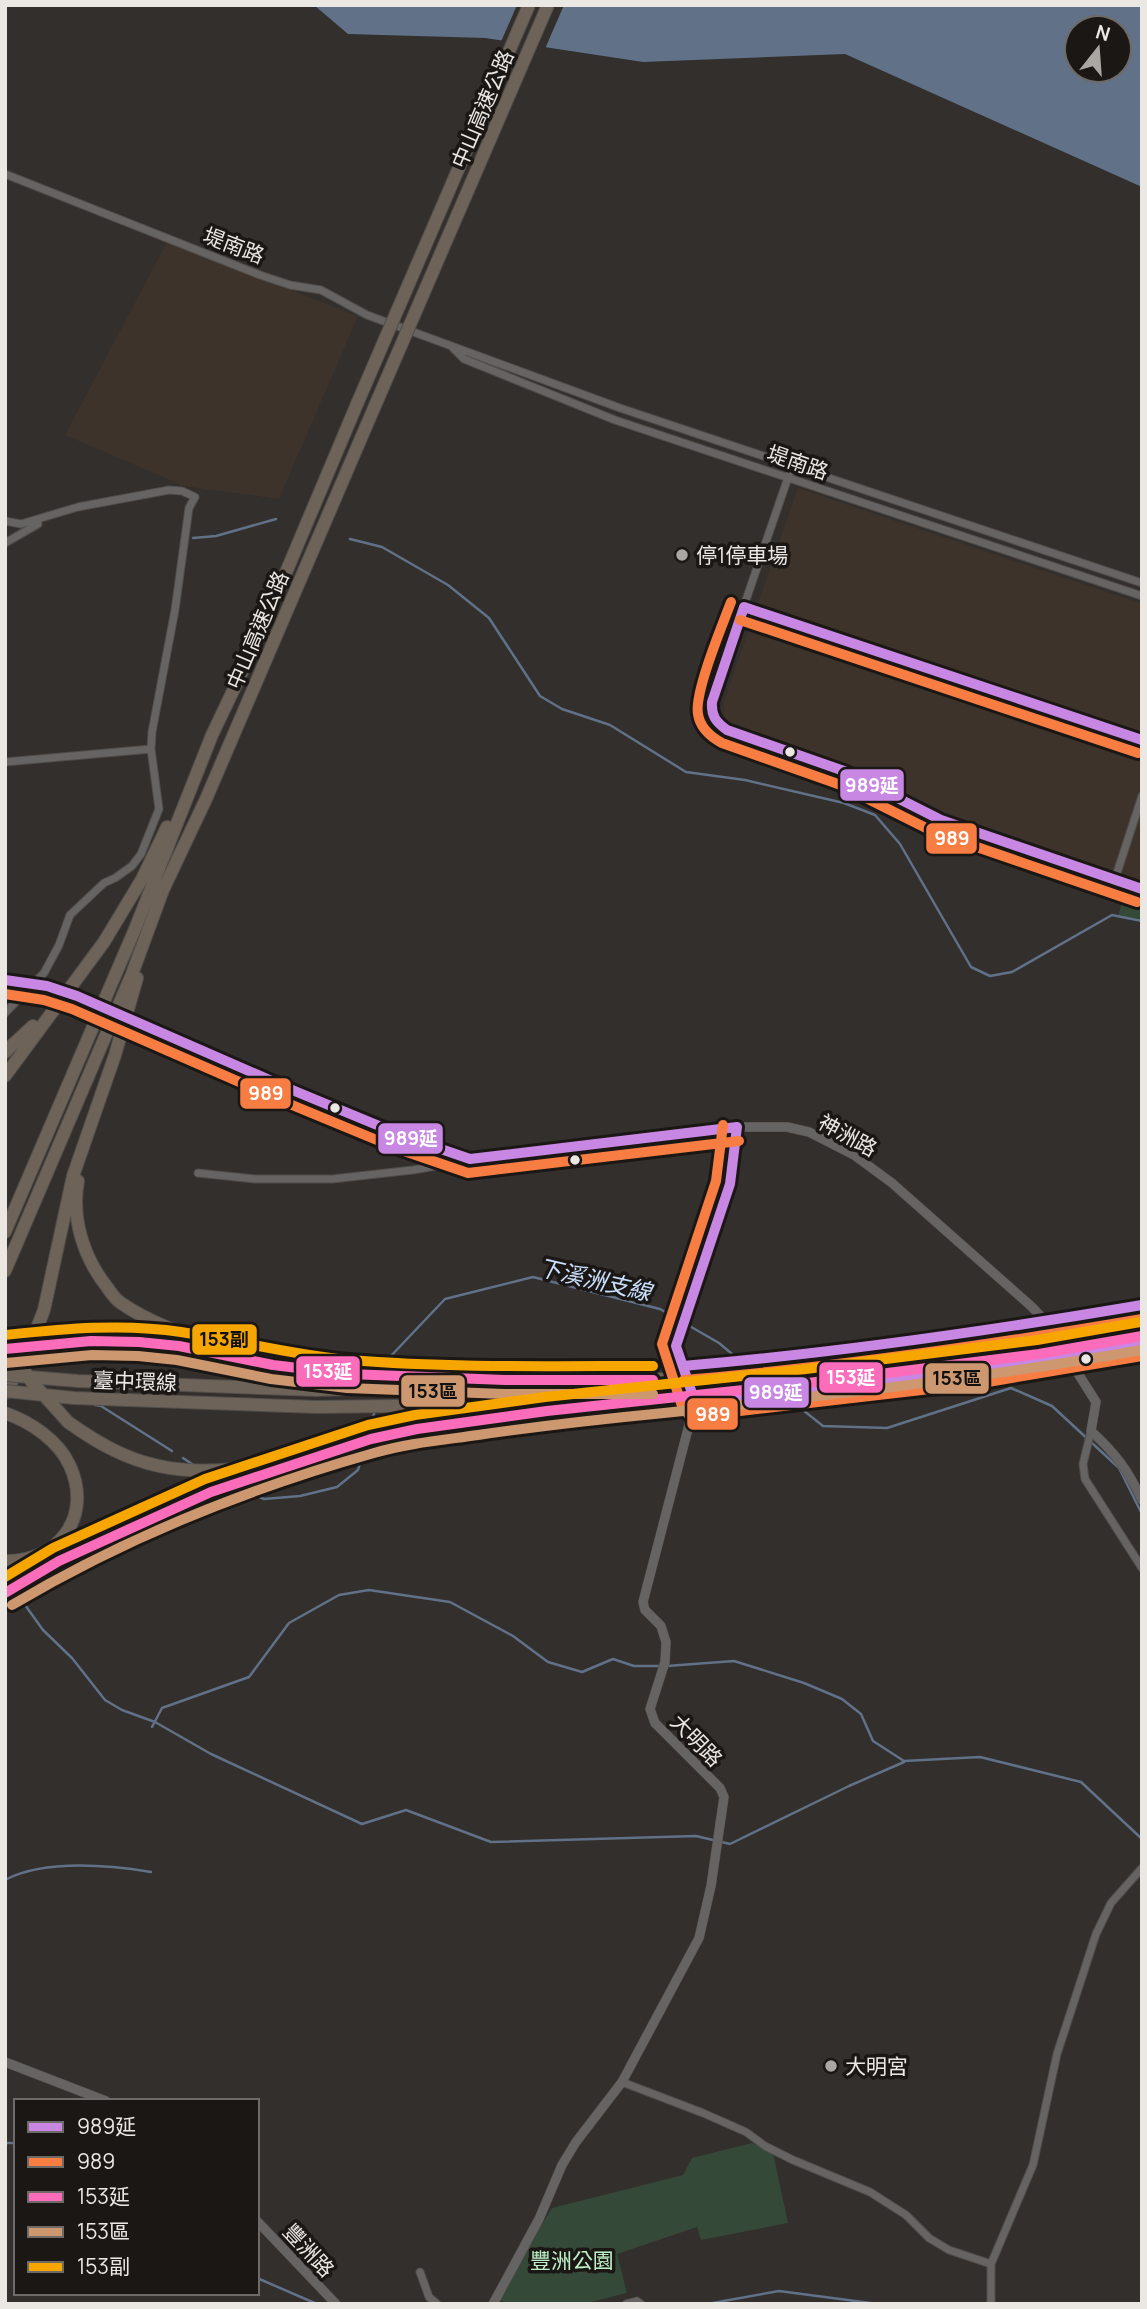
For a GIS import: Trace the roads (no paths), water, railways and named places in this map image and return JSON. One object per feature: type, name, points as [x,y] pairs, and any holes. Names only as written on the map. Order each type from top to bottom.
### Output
[{"type":"highway","name":"中山高速公路","points":[[5,1232],[135,929],[212,735],[260,634],[529,5]]},
{"type":"highway","name":"中山高速公路","points":[[5,1271],[132,974],[163,890],[206,799],[548,5]]},
{"type":"highway","points":[[6,1074],[111,931],[142,879],[212,735]]},
{"type":"highway","points":[[5,1392],[25,1359],[44,1310],[73,1176],[115,1055],[163,890]]},
{"type":"highway","points":[[5,1052],[80,975]]},
{"type":"highway","points":[[84,1146],[77,1186],[82,1245],[94,1271],[119,1302],[159,1324],[235,1352],[348,1374]]},
{"type":"highway","name":"臺中環線","points":[[5,1374],[78,1381],[316,1390],[699,1378],[892,1358],[1142,1318]]},
{"type":"highway","name":"臺中環線","points":[[5,1392],[74,1398],[317,1407],[623,1403],[800,1384],[1025,1355],[1142,1336]]},
{"type":"highway","points":[[5,1340],[30,1381],[68,1422],[107,1448],[157,1466],[177,1469],[232,1469],[271,1463],[417,1429],[623,1403]]},
{"type":"highway","points":[[5,1349],[91,1341],[139,1342],[348,1374],[612,1381]]},
{"type":"highway","points":[[5,1413],[22,1419],[46,1435],[59,1450],[70,1465],[77,1485],[78,1499],[68,1532],[58,1544],[34,1558],[20,1562],[5,1561]]},
{"type":"highway","points":[[5,1593],[59,1561],[211,1492],[371,1439]]},
{"type":"street","name":"堤南路","points":[[6,175],[260,275],[290,285],[321,290],[368,315],[620,408],[1142,583]]},
{"type":"street","name":"堤南路","points":[[450,346],[464,359],[615,420],[1142,596]]},
{"type":"street","points":[[792,466],[710,710],[714,721],[727,730],[844,771],[940,820],[1142,889]]},
{"type":"street","points":[[5,521],[22,524],[78,508],[169,490],[182,491],[195,497],[189,508],[175,610],[152,732],[159,809],[141,854],[132,866],[104,883],[70,915],[60,946],[44,973],[5,1013]]},
{"type":"street","points":[[5,543],[46,519]]},
{"type":"street","points":[[744,607],[1142,740]]},
{"type":"street","points":[[5,762],[152,749]]},
{"type":"street","points":[[1115,879],[1142,796]]},
{"type":"street","name":"神洲路","points":[[5,980],[26,981],[77,996],[247,1072]]},
{"type":"street","name":"神洲路","points":[[5,987],[34,990],[75,1002],[406,1137],[470,1159],[737,1127],[787,1126],[809,1132],[854,1155],[915,1202],[1032,1307],[1045,1321],[1096,1402],[1091,1431]]},
{"type":"street","points":[[737,1127],[730,1184],[676,1346],[695,1402],[980,1369],[1142,1342]]},
{"type":"street","points":[[198,1173],[255,1179],[332,1179],[413,1170],[470,1159]]},
{"type":"street","points":[[683,1366],[953,1336],[1142,1306]]},
{"type":"street","name":"大明路","points":[[493,2304],[540,2219],[562,2165],[622,2081],[699,1938],[711,1886],[724,1797],[720,1788],[655,1723],[650,1709],[665,1662],[666,1642],[662,1626],[645,1610],[643,1602],[695,1402]]},
{"type":"street","points":[[1142,1500],[1129,1472],[1114,1451],[1091,1431],[1083,1464],[1085,1479],[1142,1569]]},
{"type":"street","points":[[991,2304],[991,2264],[1033,2165],[1063,2032],[1096,1934],[1107,1909],[1142,1868]]},
{"type":"street","points":[[5,2062],[101,2099]]},
{"type":"street","points":[[622,2081],[746,2132],[793,2161],[870,2192],[906,2215],[929,2238],[949,2250],[991,2264]]},
{"type":"street","name":"豐洲路","points":[[259,2223],[336,2304]]},
{"type":"street","points":[[420,2272],[429,2297],[436,2304]]},
{"type":"street","points":[[626,2304],[637,2301],[641,2304]]},
{"type":"water","points":[[314,5],[1142,5],[1142,187],[845,54],[643,62],[485,38],[348,34]]},
{"type":"waterway","points":[[193,538],[216,536],[276,519]]},
{"type":"waterway","points":[[350,539],[382,547],[448,585],[489,618],[540,696],[562,709],[610,725],[686,772],[745,780],[844,803],[875,815],[900,844],[971,967],[990,976],[1012,972],[1112,915],[1142,921]]},
{"type":"waterway","name":"下溪洲支線","points":[[389,1358],[445,1299],[533,1277],[660,1309],[719,1343],[738,1359]]},
{"type":"waterway","name":"下溪洲支線","points":[[779,1391],[823,1426],[887,1428],[1011,1388],[1052,1406],[1119,1468],[1142,1514]]},
{"type":"waterway","name":"下溪洲支線","points":[[95,1405],[101,1406],[172,1451]]},
{"type":"waterway","name":"下溪洲支線","points":[[368,1437],[375,1410]]},
{"type":"waterway","name":"下溪洲支線","points":[[238,1488],[264,1499],[300,1496],[337,1487],[358,1470],[365,1447]]},
{"type":"waterway","name":"下溪洲支線","points":[[183,1458],[195,1466]]},
{"type":"waterway","name":"下溪洲支線","points":[[213,1476],[226,1482]]},
{"type":"waterway","points":[[152,1727],[162,1708],[249,1677],[289,1623],[339,1595],[369,1590],[450,1602],[513,1636],[548,1662],[582,1672],[613,1659],[634,1666],[661,1666]]},
{"type":"waterway","points":[[13,1592],[43,1630],[72,1658],[105,1700],[122,1710],[155,1722],[211,1754],[362,1824],[406,1810],[491,1842],[696,1836],[730,1844],[904,1762]]},
{"type":"waterway","points":[[667,1666],[734,1661],[804,1683],[842,1699],[861,1714],[873,1741],[904,1761],[980,1757],[1081,1782],[1142,1839]]},
{"type":"waterway","points":[[5,1880],[21,1873],[57,1866],[115,1867],[151,1872]]},
{"type":"waterway","points":[[5,2143],[14,2143]]},
{"type":"waterway","points":[[259,2279],[317,2304]]},
{"type":"waterway","points":[[707,2304],[779,2291],[878,2304]]},
{"type":"place","name":"停1停車場","points":[[682,555]]},
{"type":"place","name":"大明宮","points":[[831,2066]]},
{"type":"park label","name":"豐洲公園","points":[[572,2260]]}]
